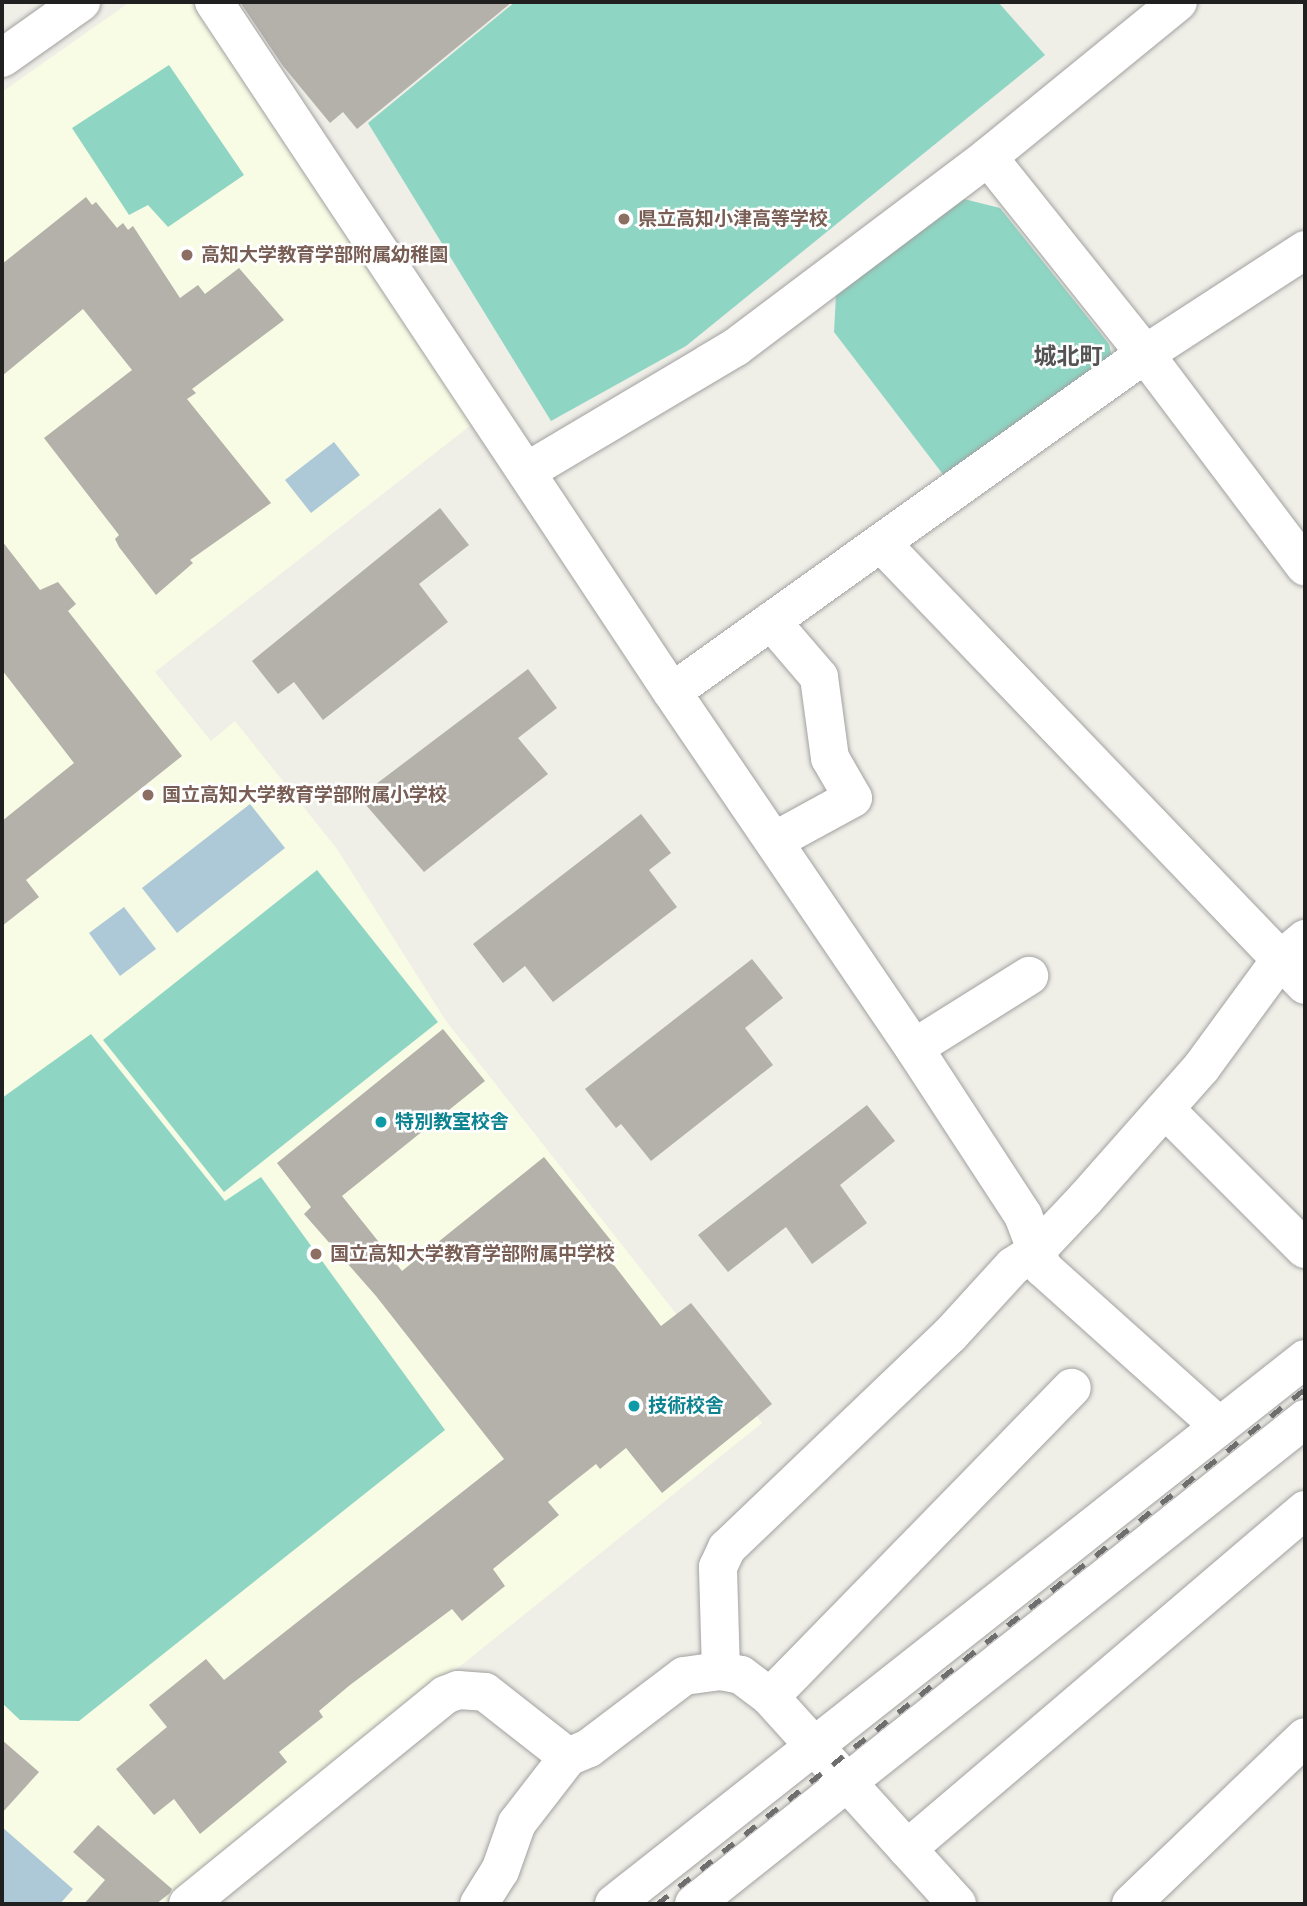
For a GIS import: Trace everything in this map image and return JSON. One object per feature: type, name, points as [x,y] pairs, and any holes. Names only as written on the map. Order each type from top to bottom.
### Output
[{"type":"street","points":[[2,58],[81,2]]},
{"type":"street","points":[[215,2],[529,470],[672,692],[914,1048],[1023,1215],[1043,1268],[1218,1425]]},
{"type":"street","points":[[529,470],[706,368],[988,157],[1178,2]]},
{"type":"street","points":[[988,157],[1145,354],[1305,566]]},
{"type":"street","points":[[672,692],[883,544],[1145,354],[1305,250]]},
{"type":"street","points":[[721,1671],[718,1567],[727,1548],[950,1335],[1013,1266],[1035,1252],[1297,961],[883,544]]},
{"type":"street","points":[[771,621],[820,677],[830,758],[853,798],[774,841]]},
{"type":"street","points":[[914,1048],[1029,976]]},
{"type":"street","points":[[1166,1109],[1305,1249]]},
{"type":"street","points":[[614,1904],[1305,1359]]},
{"type":"street","points":[[770,1697],[1072,1388]]},
{"type":"street","points":[[694,1904],[1305,1419]]},
{"type":"street","points":[[907,1849],[1305,1510]]},
{"type":"street","points":[[479,1904],[500,1871],[517,1824],[568,1757],[589,1748],[684,1676],[721,1671],[741,1675],[770,1697],[957,1904]]},
{"type":"street","points":[[188,1904],[445,1695],[458,1690],[485,1692],[568,1757]]},
{"type":"street","points":[[1131,1904],[1305,1737]]},
{"type":"shaded area","name":"国立高知大学教育学部附属中学校","points":[[130,2],[203,2],[480,418],[155,672],[211,741],[235,721],[337,849],[446,1021],[762,1423],[165,1904],[2,1904],[2,92]]},
{"type":"green space","name":"県立高知小津高等学校","points":[[515,2],[998,2],[1045,55],[686,346],[551,421],[368,123]]},
{"type":"green space","points":[[169,65],[244,175],[168,227],[148,205],[129,215],[72,128]]},
{"type":"green space","name":"県立高知小津高等学校","points":[[964,199],[1000,208],[1109,344],[1112,357],[945,477],[834,332],[836,295]]},
{"type":"green space","points":[[317,870],[438,1022],[224,1192],[103,1040]]},
{"type":"green space","points":[[91,1034],[225,1201],[261,1177],[445,1430],[79,1721],[20,1720],[2,1703],[2,1098]]},
{"type":"water","points":[[334,442],[360,475],[311,513],[285,480]]},
{"type":"water","points":[[250,804],[285,848],[177,933],[142,888]]},
{"type":"water","points":[[124,907],[156,949],[120,976],[89,933]]},
{"type":"water","points":[[2,1827],[73,1889],[60,1904],[2,1904]]},
{"type":"building","points":[[240,2],[512,2],[357,129],[343,112],[330,123],[283,66]]},
{"type":"building","points":[[86,197],[92,205],[96,202],[117,228],[123,223],[128,230],[133,226],[180,298],[198,285],[205,294],[239,268],[284,320],[192,389],[196,393],[187,399],[271,503],[190,560],[193,563],[156,595],[119,547],[115,539],[119,535],[44,438],[132,370],[83,309],[2,376],[2,264]]},
{"type":"building","points":[[440,508],[469,545],[419,584],[448,622],[323,720],[294,682],[278,694],[252,661]]},
{"type":"building","points":[[2,541],[40,590],[58,582],[76,604],[68,611],[182,756],[26,880],[39,897],[2,926],[2,821],[74,763],[2,670]]},
{"type":"building","points":[[528,669],[557,708],[518,738],[548,774],[424,872],[359,797]]},
{"type":"building","points":[[641,814],[671,853],[649,870],[677,907],[553,1002],[525,966],[503,983],[473,944]]},
{"type":"building","points":[[752,959],[783,998],[745,1028],[773,1065],[651,1161],[621,1124],[616,1128],[585,1089]]},
{"type":"building","points":[[443,1029],[485,1081],[342,1196],[402,1271],[544,1157],[617,1248],[607,1256],[661,1326],[691,1303],[772,1404],[662,1493],[626,1448],[600,1469],[596,1464],[548,1502],[559,1515],[493,1569],[505,1586],[462,1621],[452,1609],[350,1685],[319,1711],[323,1717],[279,1752],[287,1762],[200,1834],[174,1799],[154,1815],[116,1769],[167,1727],[149,1705],[206,1659],[224,1680],[504,1459],[376,1296],[304,1214],[311,1207],[277,1163]]},
{"type":"building","points":[[867,1105],[895,1141],[840,1185],[867,1223],[812,1264],[786,1227],[728,1272],[698,1235]]},
{"type":"building","points":[[2,1740],[39,1772],[2,1813]]},
{"type":"building","points":[[98,1825],[172,1889],[170,1893],[156,1904],[84,1904],[105,1880],[73,1852]]},
{"type":"railway","points":[[657,1904],[1305,1389]]},
{"type":"place","name":"県立高知小津高等学校","points":[[624,219]]},
{"type":"place","name":"高知大学教育学部附属幼稚園","points":[[187,255]]},
{"type":"place","name":"国立高知大学教育学部附属小学校","points":[[148,795]]},
{"type":"place","name":"特別教室校舎","points":[[381,1122]]},
{"type":"place","name":"国立高知大学教育学部附属中学校","points":[[316,1254]]},
{"type":"place","name":"技術校舎","points":[[634,1406]]},
{"type":"district","name":"城北町","points":[[1068,357]]}]
